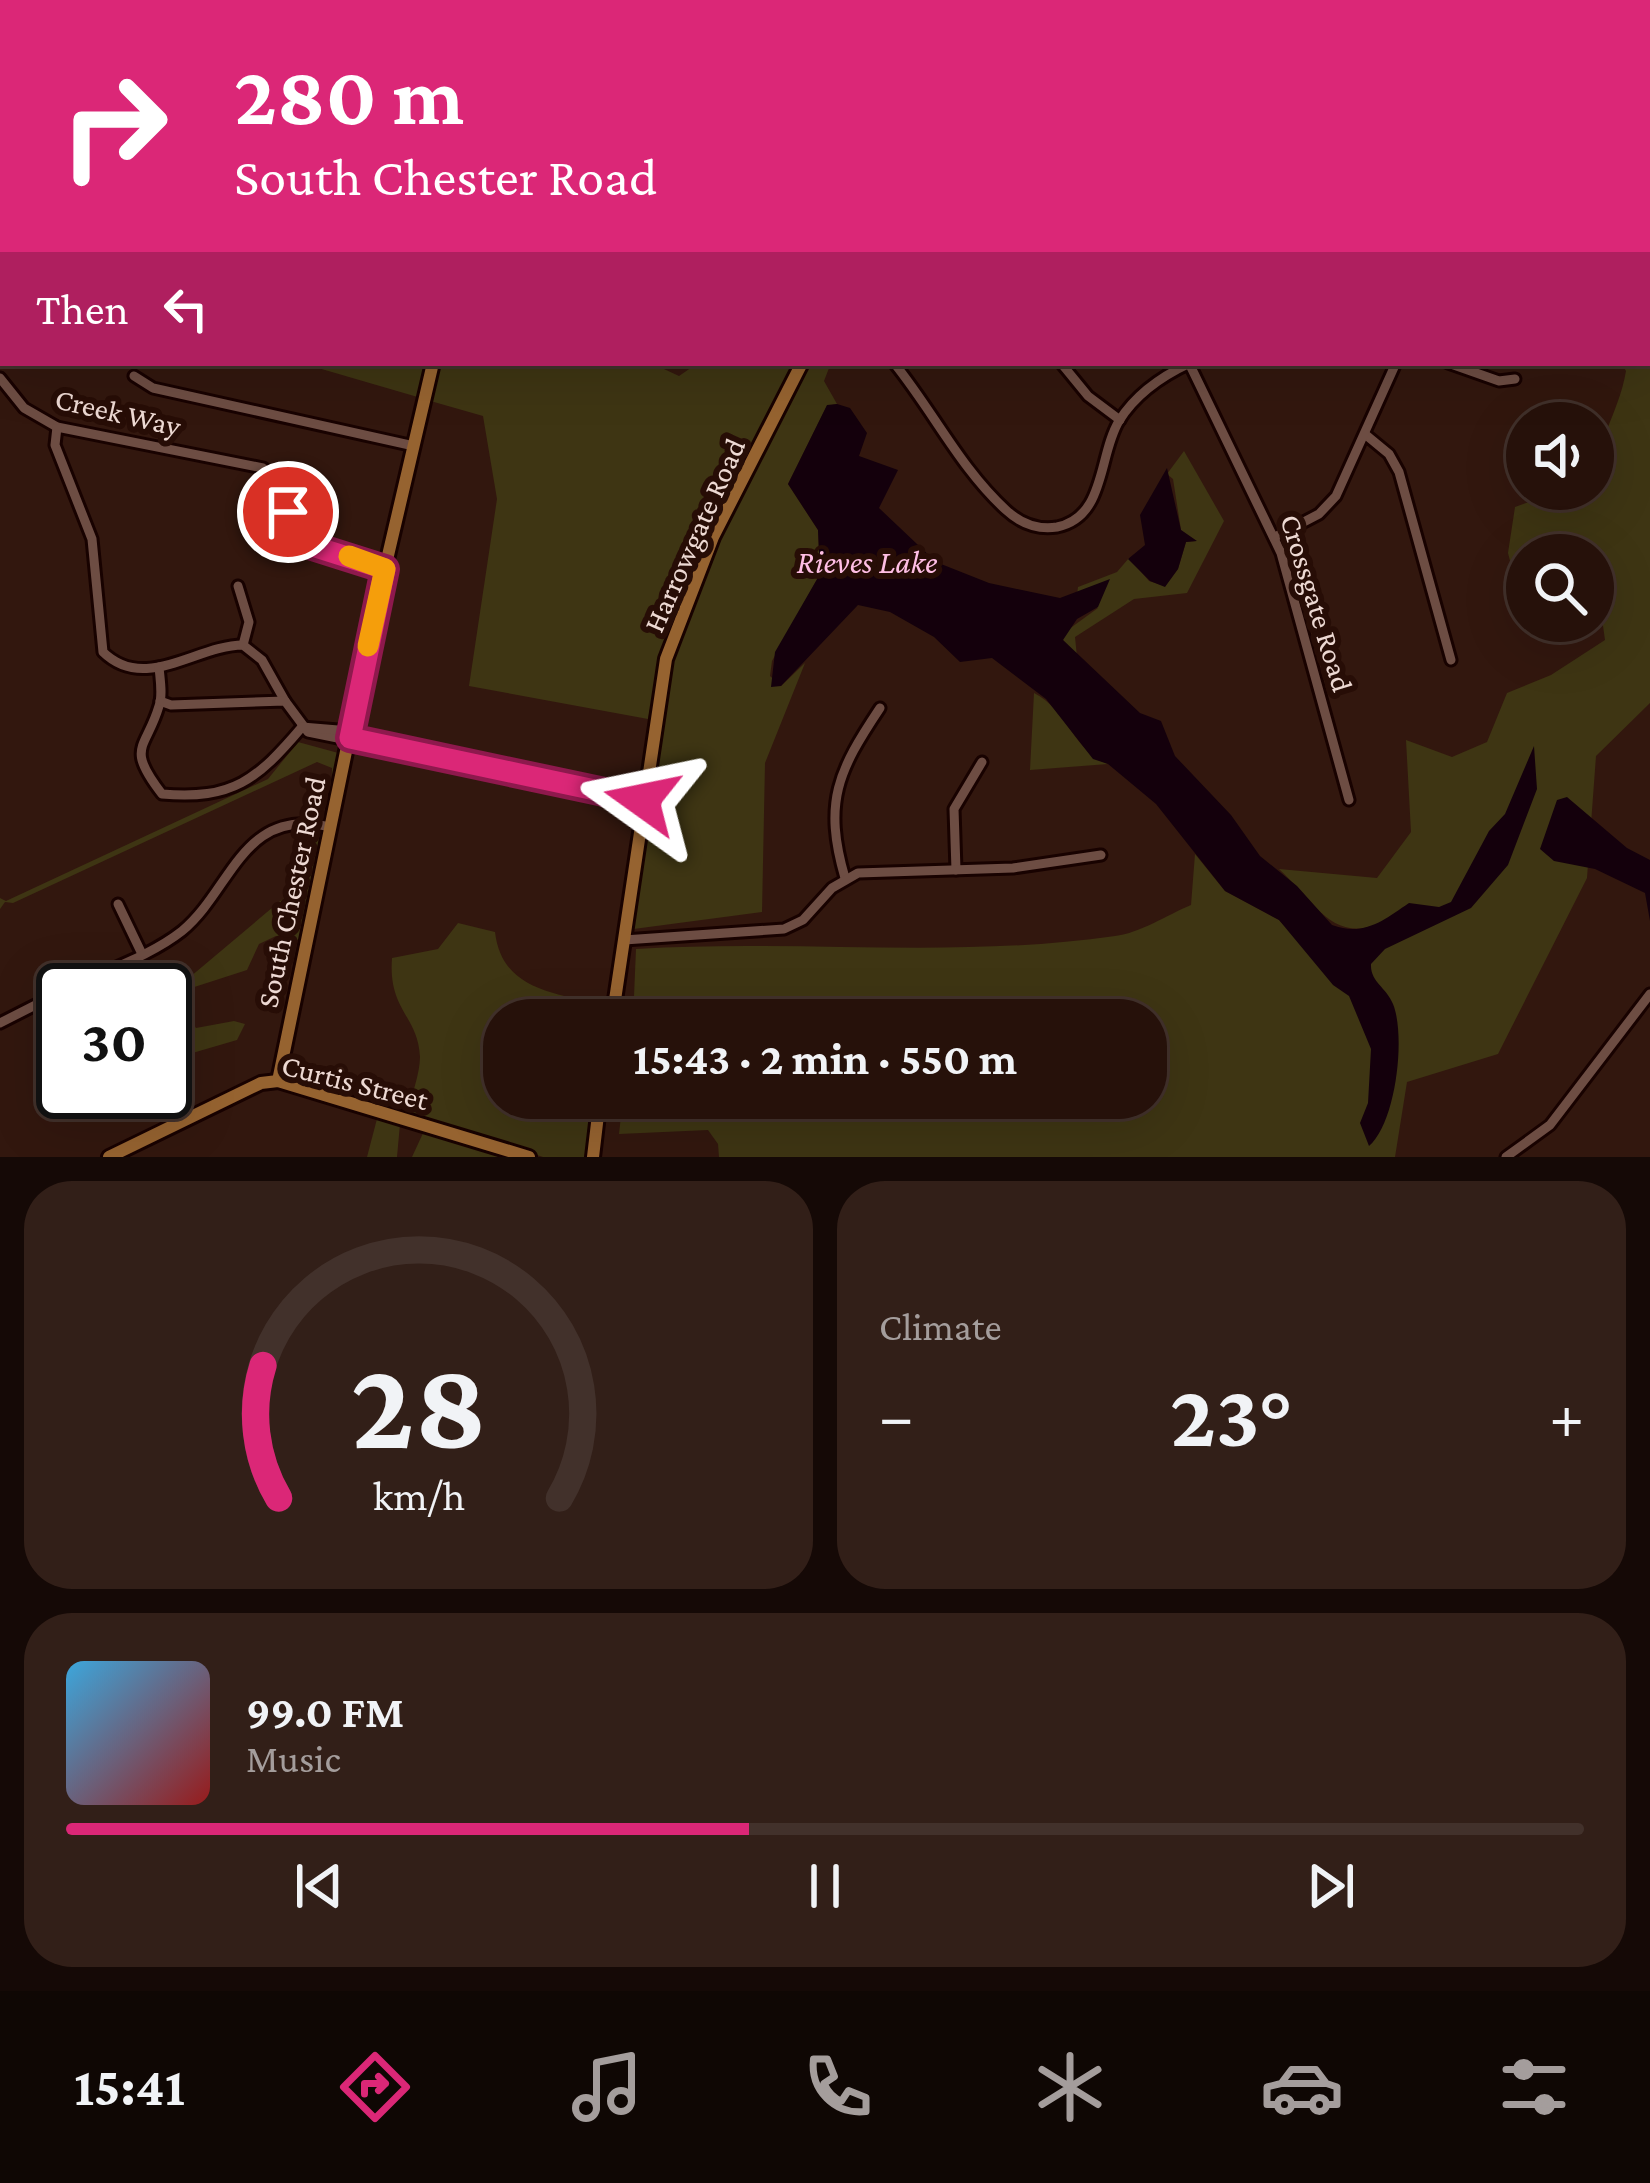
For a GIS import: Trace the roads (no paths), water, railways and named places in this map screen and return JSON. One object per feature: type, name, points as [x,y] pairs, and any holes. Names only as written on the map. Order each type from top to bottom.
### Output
[{"type":"street","name":"South Chester Road","points":[[278,1081],[432,366]]},
{"type":"street","name":"Harrowgate Road","points":[[615,999],[657,698],[682,612],[713,537],[800,366]]},
{"type":"street","points":[[896,366],[993,497],[1022,522],[1050,528],[1075,520],[1088,508],[1120,420],[1151,387],[1185,366]]},
{"type":"street","points":[[1064,366],[1097,406],[1120,420]]},
{"type":"street","name":"Crossgate Road","points":[[1191,366],[1275,537],[1349,800]]},
{"type":"street","points":[[1275,537],[1329,506],[1395,366]]},
{"type":"street","points":[[1456,366],[1499,381],[1515,380]]},
{"type":"street","points":[[134,376],[153,388],[414,446]]},
{"type":"street","name":"Creek Way","points":[[0,378],[24,408],[57,427],[241,464],[269,479],[290,537],[301,550],[385,569]]},
{"type":"street","points":[[57,427],[55,445],[92,539],[99,629],[104,633],[101,647],[113,662],[159,667],[243,645]]},
{"type":"street","points":[[1366,435],[1389,454],[1399,472],[1451,660]]},
{"type":"street","points":[[238,586],[249,622],[243,645]]},
{"type":"street","points":[[243,645],[262,660],[302,727],[340,740],[350,738],[642,800]]},
{"type":"street","points":[[159,667],[160,701],[143,735],[142,758],[163,794],[184,798],[221,793],[263,768],[302,727]]},
{"type":"street","points":[[160,701],[171,705],[285,701]]},
{"type":"street","points":[[845,878],[834,827],[835,792],[843,767],[880,708]]},
{"type":"street","points":[[956,870],[954,808],[982,762]]},
{"type":"street","points":[[123,963],[193,920],[227,868],[261,838],[294,825],[330,826]]},
{"type":"street","points":[[625,940],[784,929],[812,913],[845,878],[868,871],[1012,868],[1101,855]]},
{"type":"street","points":[[118,904],[142,954]]},
{"type":"street","points":[[1506,1157],[1546,1130],[1650,994]]},
{"type":"street","points":[[0,1023],[36,1005]]},
{"type":"street","name":"Curtis Street","points":[[109,1157],[260,1083],[278,1081],[530,1157]]},
{"type":"street","points":[[593,1157],[598,1119]]},
{"type":"water","name":"Rieves Lake","points":[[827,405],[850,408],[867,433],[859,456],[898,470],[879,508],[936,562],[989,583],[1060,598],[1110,579],[1098,607],[1077,619],[1063,640],[1140,713],[1161,721],[1175,756],[1231,815],[1260,856],[1297,886],[1332,925],[1364,928],[1409,903],[1439,907],[1451,902],[1489,831],[1505,814],[1534,746],[1537,789],[1508,865],[1471,908],[1385,949],[1371,964],[1393,1004],[1399,1036],[1392,1099],[1369,1146],[1360,1123],[1368,1103],[1371,1049],[1349,996],[1333,985],[1279,920],[1225,891],[1156,804],[1108,764],[1093,759],[1046,699],[992,658],[960,662],[934,637],[890,612],[858,605],[781,686],[771,687],[775,652],[820,574],[818,530],[788,484]]},
{"type":"water","points":[[1167,468],[1181,530],[1197,541],[1186,542],[1178,569],[1165,587],[1150,581],[1128,559],[1145,545],[1140,515]]},
{"type":"water","points":[[1567,797],[1627,848],[1650,860],[1650,921],[1645,893],[1595,869],[1554,861],[1540,849],[1557,800]]}]
